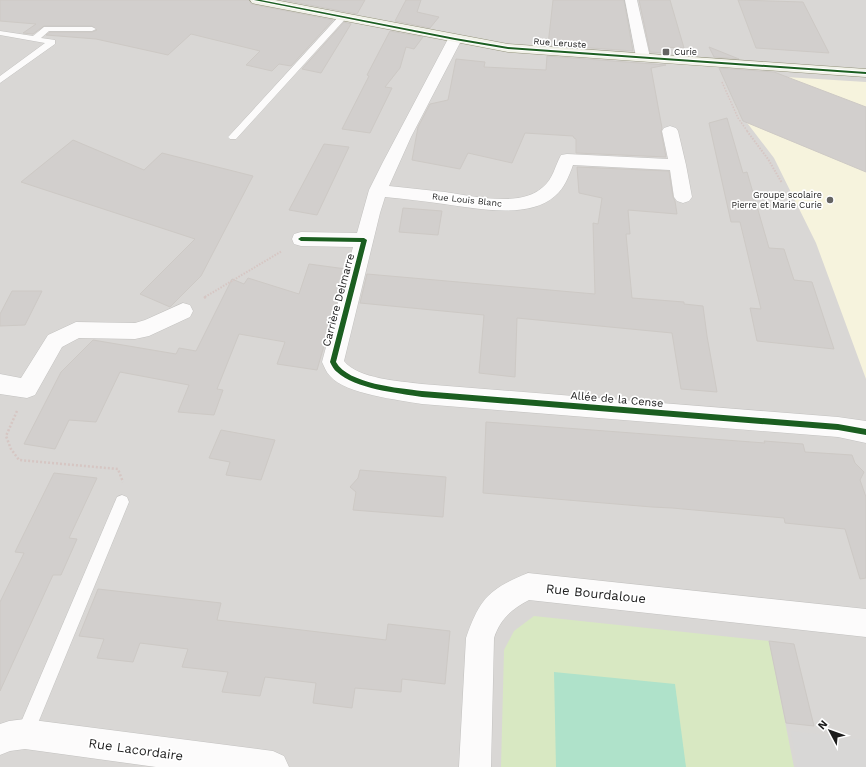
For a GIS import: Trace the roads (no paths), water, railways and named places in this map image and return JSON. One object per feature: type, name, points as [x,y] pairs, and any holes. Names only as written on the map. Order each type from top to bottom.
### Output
[{"type":"street","name":"Rue Leruste","points":[[256,0],[455,39],[531,51],[643,57],[866,73]]},
{"type":"street","points":[[631,0],[643,57]]},
{"type":"street","name":"Carrière Delmarre","points":[[367,384],[339,371],[334,362],[370,213],[392,157],[455,39]]},
{"type":"street","points":[[670,131],[684,197]]},
{"type":"street","name":"Rue Louis Blanc","points":[[378,190],[480,203],[510,204],[530,202],[546,195],[558,182],[567,159],[678,166]]},
{"type":"street","name":"Carrière Delmarre","points":[[300,239],[364,240]]},
{"type":"street","points":[[0,384],[27,388],[55,341],[76,330],[135,331],[149,328],[183,311]]},
{"type":"street","name":"Allée de la Cense","points":[[367,384],[392,390],[422,394],[838,427],[866,432]]},
{"type":"street","name":"Rue Bourdaloue","points":[[474,767],[480,638],[485,621],[496,606],[510,594],[528,586],[866,623]]},
{"type":"street","name":"Rue Lacordaire","points":[[12,737],[273,767]]},
{"type":"lane","points":[[234,137],[343,17]]},
{"type":"lane","points":[[34,39],[47,29],[92,29]]},
{"type":"lane","points":[[0,32],[52,42],[0,80]]},
{"type":"lane","points":[[0,42],[10,34]]},
{"type":"lane","points":[[12,737],[122,502]]},
{"type":"place","name":"Curie","points":[[666,52]]},
{"type":"place","name":"Groupe scolaire Pierre et Marie Curie","points":[[830,200]]}]
